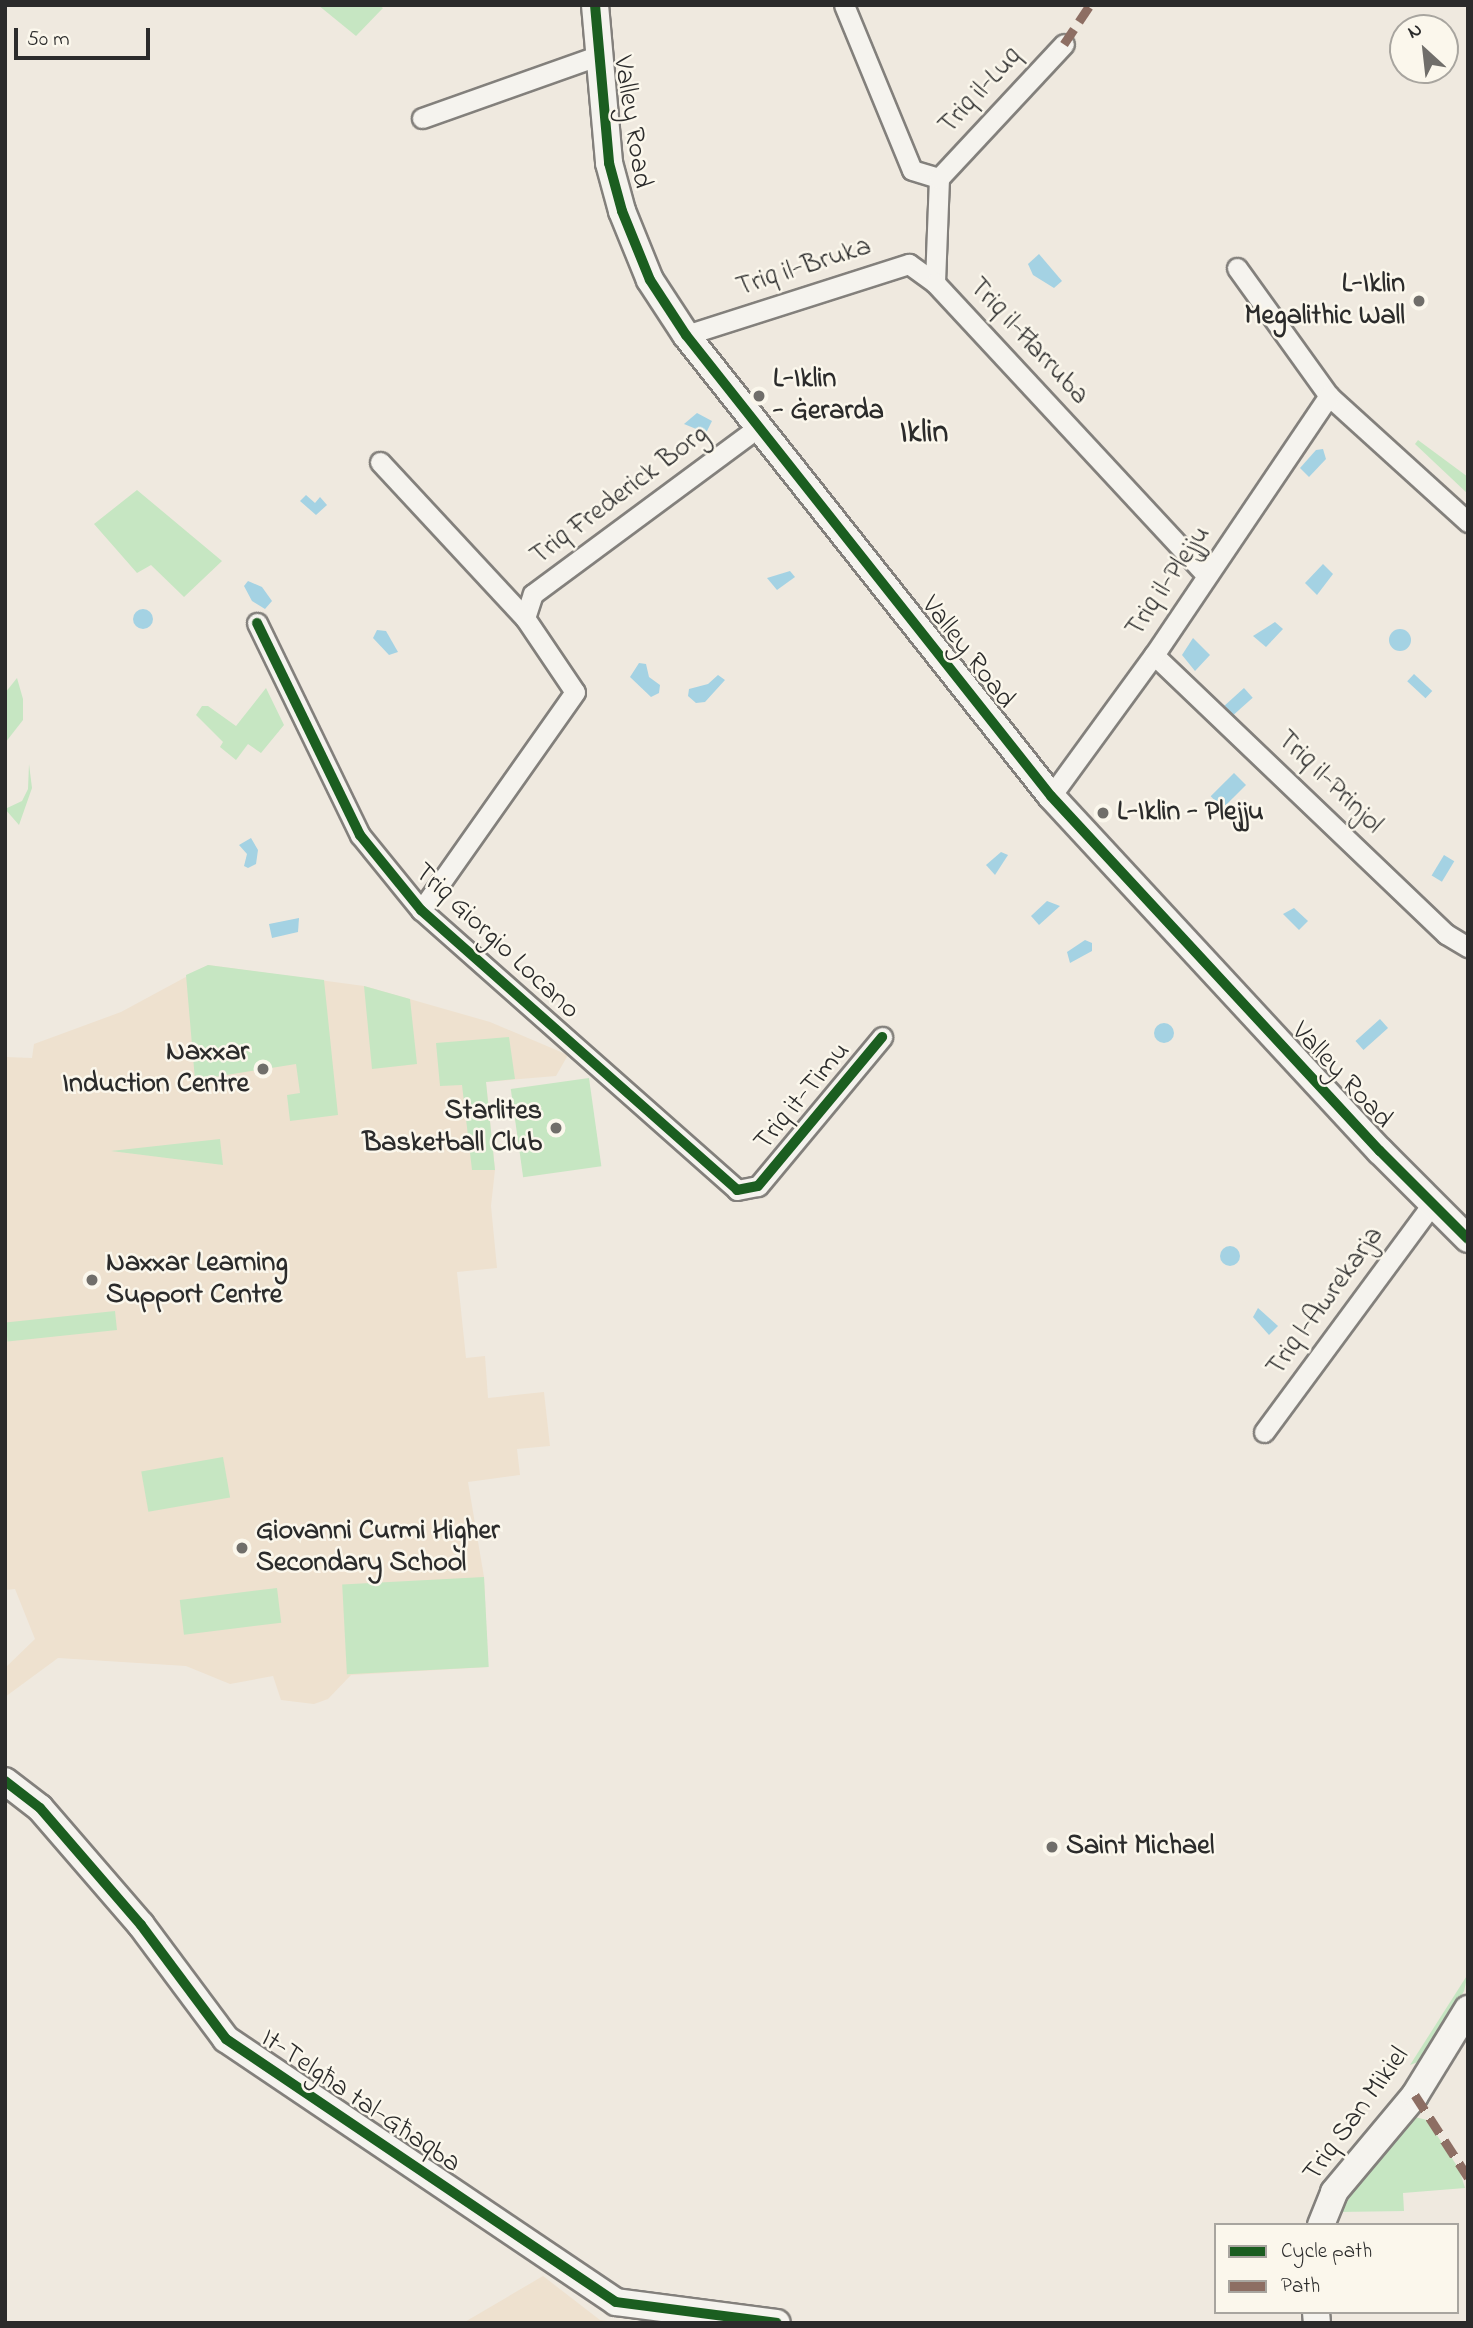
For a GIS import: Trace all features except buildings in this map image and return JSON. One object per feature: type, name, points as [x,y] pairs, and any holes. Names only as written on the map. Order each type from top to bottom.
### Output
[{"type":"street","name":"Valley Road","points":[[595,5],[597,56],[609,163],[622,211],[650,280],[686,335],[1051,796],[1432,1204],[1468,1239]]},
{"type":"street","points":[[844,5],[912,170],[939,178]]},
{"type":"street","name":"Triq il-Luq","points":[[939,178],[1064,44]]},
{"type":"street","points":[[422,118],[597,56]]},
{"type":"street","name":"Triq il-Ħarruba","points":[[939,178],[935,283],[1206,575]]},
{"type":"street","name":"Triq il-Bruka","points":[[686,335],[909,264],[935,283]]},
{"type":"street","points":[[1237,268],[1329,396],[1468,522]]},
{"type":"street","name":"Triq il-Plejju","points":[[1051,796],[1154,655],[1329,396]]},
{"type":"street","name":"Triq Frederick Borg","points":[[525,618],[534,594],[759,427]]},
{"type":"street","points":[[380,461],[525,618],[575,692],[421,910]]},
{"type":"street","name":"Triq Giorgio Locano","points":[[257,623],[360,835],[421,910],[737,1190],[758,1185]]},
{"type":"street","name":"Triq il-Prinjol","points":[[1154,655],[1446,933],[1468,947]]},
{"type":"street","name":"Triq it-Timu","points":[[758,1185],[882,1037]]},
{"type":"street","name":"Triq l-Awrekarja","points":[[1264,1432],[1432,1204]]},
{"type":"street","name":"It-Telgħa tal-Għaqba","points":[[5,1781],[40,1808],[133,1915],[226,2039],[616,2302],[776,2323]]},
{"type":"street","name":"Triq San Mikiel","points":[[1322,2223],[1334,2192],[1415,2095],[1468,2009]]},
{"type":"shaded area","points":[[208,965],[364,986],[490,1022],[568,1055],[556,1076],[486,1082],[495,1170],[491,1206],[497,1268],[457,1272],[466,1358],[485,1356],[488,1398],[544,1392],[550,1446],[517,1449],[520,1475],[468,1482],[484,1577],[488,1667],[351,1675],[328,1699],[314,1704],[281,1700],[273,1676],[230,1684],[186,1666],[58,1658],[5,1697],[5,1668],[35,1639],[15,1589],[5,1590],[5,1057],[32,1058],[34,1044],[121,1012]]},
{"type":"shaded area","points":[[543,2276],[600,2320],[623,2323],[463,2323]]},
{"type":"green space","points":[[318,5],[378,5],[383,8],[356,36]]},
{"type":"green space","points":[[1418,440],[1468,477],[1468,494],[1415,444]]},
{"type":"green space","points":[[137,490],[222,561],[184,597],[151,565],[137,573],[94,524]]},
{"type":"green space","points":[[17,678],[23,699],[23,720],[5,743],[5,693]]},
{"type":"green space","points":[[266,688],[284,725],[261,753],[248,744],[236,760],[220,747],[223,742],[196,715],[202,706],[208,706],[236,726]]},
{"type":"green space","points":[[29,764],[32,788],[19,825],[5,809],[22,801],[28,789]]},
{"type":"green space","name":"Naxxar Induction Centre","points":[[208,965],[324,980],[338,1115],[290,1121],[287,1095],[300,1093],[296,1064],[195,1080],[186,975]]},
{"type":"green space","points":[[364,986],[410,999],[417,1064],[372,1069]]},
{"type":"green space","points":[[509,1037],[515,1079],[486,1082],[495,1170],[472,1170],[462,1085],[440,1086],[436,1043]]},
{"type":"green space","name":"Starlites Basketball Club","points":[[589,1078],[601,1166],[523,1177],[511,1089]]},
{"type":"green space","points":[[220,1139],[223,1165],[111,1151]]},
{"type":"green space","points":[[115,1311],[117,1330],[8,1341],[6,1322]]},
{"type":"green space","points":[[223,1457],[230,1497],[148,1512],[141,1471]]},
{"type":"green space","points":[[484,1577],[489,1667],[347,1674],[342,1584]]},
{"type":"green space","points":[[277,1588],[281,1623],[184,1635],[180,1600]]},
{"type":"green space","points":[[1468,1974],[1464,1991],[1426,2059],[1410,2065]]},
{"type":"green space","points":[[1411,2116],[1427,2120],[1459,2169],[1465,2188],[1403,2193],[1404,2211],[1338,2212]]},
{"type":"water","points":[[1039,254],[1062,281],[1054,288],[1033,275],[1028,264]]},
{"type":"water","points":[[697,413],[712,421],[706,433],[684,424]]},
{"type":"water","points":[[1323,449],[1326,459],[1309,477],[1300,468],[1316,450]]},
{"type":"water","points":[[306,495],[315,503],[320,497],[327,505],[316,515],[300,501]]},
{"type":"water","points":[[1323,564],[1333,574],[1317,595],[1305,583]]},
{"type":"water","points":[[790,571],[795,577],[777,590],[767,578]]},
{"type":"water","points":[[248,581],[262,587],[272,601],[265,609],[252,601],[244,586]]},
{"type":"water","points":[[139,609],[147,609],[153,619],[147,629],[139,629],[133,623],[133,615]]},
{"type":"water","points":[[1275,622],[1283,629],[1266,647],[1253,636]]},
{"type":"water","points":[[1400,629],[1408,632],[1411,640],[1408,648],[1400,651],[1392,648],[1389,640],[1392,632]]},
{"type":"water","points":[[377,630],[386,631],[398,652],[389,655],[373,638]]},
{"type":"water","points":[[1193,638],[1210,655],[1195,671],[1182,655]]},
{"type":"water","points":[[639,663],[646,664],[649,677],[660,685],[659,693],[651,697],[630,677]]},
{"type":"water","points":[[1414,674],[1432,691],[1425,698],[1407,681]]},
{"type":"water","points":[[718,675],[725,680],[705,702],[696,703],[688,696],[689,689],[708,684]]},
{"type":"water","points":[[1244,688],[1253,698],[1233,715],[1225,705]]},
{"type":"water","points":[[1234,773],[1246,785],[1223,808],[1211,796]]},
{"type":"water","points":[[251,838],[258,850],[256,864],[248,868],[244,866],[247,854],[239,845]]},
{"type":"water","points":[[1001,852],[1008,855],[995,875],[986,865]]},
{"type":"water","points":[[1444,855],[1454,861],[1442,882],[1432,876]]},
{"type":"water","points":[[1047,901],[1060,906],[1039,925],[1031,916]]},
{"type":"water","points":[[1294,908],[1308,921],[1299,930],[1283,914]]},
{"type":"water","points":[[299,918],[298,932],[272,938],[269,924]]},
{"type":"water","points":[[1085,940],[1092,943],[1092,951],[1070,963],[1067,952]]},
{"type":"water","points":[[1380,1019],[1388,1028],[1364,1050],[1355,1041]]},
{"type":"water","points":[[1164,1023],[1171,1026],[1174,1033],[1171,1040],[1164,1043],[1157,1040],[1154,1033],[1157,1026]]},
{"type":"water","points":[[1230,1246],[1237,1249],[1240,1256],[1237,1263],[1230,1266],[1223,1263],[1220,1256],[1223,1249]]},
{"type":"water","points":[[1258,1308],[1278,1326],[1269,1335],[1253,1317]]},
{"type":"marked path","points":[[1064,44],[1090,5]]},
{"type":"marked path","points":[[1415,2095],[1468,2177]]},
{"type":"cycle path","points":[[595,5],[609,163],[622,211],[650,280],[686,335],[1051,796],[1380,1151],[1468,1239]]},
{"type":"cycle path","points":[[257,623],[360,835],[421,910],[737,1190],[758,1186],[882,1037]]},
{"type":"cycle path","points":[[5,1781],[40,1808],[141,1925],[226,2039],[616,2302],[777,2323]]},
{"type":"place","name":"L-Iklin Megalithic Wall","points":[[1419,301]]},
{"type":"place","name":"L-Iklin - Ġerarda","points":[[759,396]]},
{"type":"place","name":"L-Iklin - Plejju","points":[[1103,813]]},
{"type":"place","name":"Naxxar Induction Centre","points":[[263,1069]]},
{"type":"place","name":"Starlites Basketball Club","points":[[556,1128]]},
{"type":"place","name":"Naxxar Learning Support Centre","points":[[92,1280]]},
{"type":"place","name":"Giovanni Curmi Higher Secondary School","points":[[242,1548]]},
{"type":"place","name":"Saint Michael","points":[[1052,1847]]},
{"type":"district","name":"Iklin","points":[[924,434]]}]
